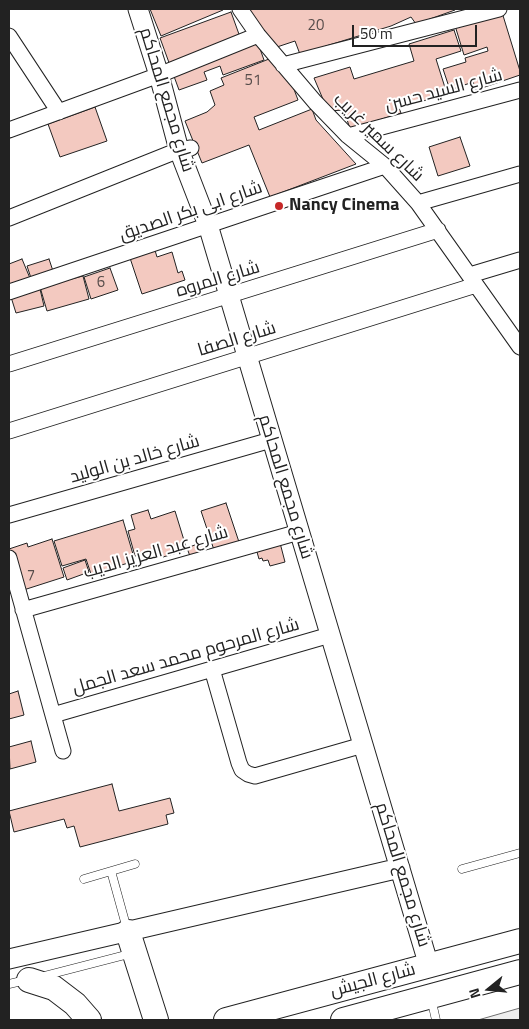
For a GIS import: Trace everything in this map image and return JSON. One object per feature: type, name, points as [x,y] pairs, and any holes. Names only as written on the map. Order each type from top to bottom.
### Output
[{"type":"main road","points":[[131,942],[156,1020]]},
{"type":"main road","name":"شارع الجيش","points":[[226,1020],[520,942]]},
{"type":"main road","name":"شارع الجيش","points":[[343,1020],[520,972]]},
{"type":"main road","points":[[19,982],[54,988],[75,1004],[89,1020]]},
{"type":"street","name":"شارع مجمع المحاكم","points":[[138,9],[185,149],[429,966]]},
{"type":"street","name":"شارع سمير غريب","points":[[240,9],[258,35],[315,102],[348,136],[385,166],[418,203],[518,341]]},
{"type":"street","points":[[283,65],[499,9]]},
{"type":"street","points":[[9,130],[159,75],[258,35]]},
{"type":"street","points":[[9,36],[59,112]]},
{"type":"street","name":"شارع السيد حسن","points":[[348,136],[520,90]]},
{"type":"street","points":[[9,218],[185,149]]},
{"type":"street","name":"شارع ابى بكر الصديق","points":[[9,292],[385,166]]},
{"type":"street","points":[[418,203],[520,174]]},
{"type":"street","name":"شارع المروه","points":[[9,364],[438,230]]},
{"type":"street","name":"شارع الصفا","points":[[9,431],[246,356],[473,280],[520,260]]},
{"type":"street","name":"شارع خالد بن الوليد","points":[[9,515],[271,440]]},
{"type":"street","name":"شارع عبد العزيز الديب","points":[[23,610],[298,532]]},
{"type":"street","points":[[9,558],[63,751]]},
{"type":"street","name":"شارع المرحوم محمد سعد الجمل","points":[[53,715],[330,636]]},
{"type":"street","points":[[212,669],[239,763],[242,770],[248,774],[255,776],[363,745]]},
{"type":"street","points":[[9,959],[131,942],[400,868]]},
{"type":"lane","points":[[462,869],[520,853]]},
{"type":"lane","points":[[84,879],[135,864]]},
{"type":"lane","points":[[19,982],[131,942],[111,871]]},
{"type":"lane","points":[[430,996],[436,1020]]},
{"type":"shaded area","points":[[520,1008],[520,1020],[478,1020]]},
{"type":"building","points":[[150,9],[222,9],[223,10],[161,36]]},
{"type":"building","points":[[246,9],[455,10],[416,24],[411,17],[391,26],[326,46],[301,57],[295,41],[274,48]]},
{"type":"building","points":[[501,9],[520,75],[476,90],[473,82],[450,90],[443,69],[466,62],[465,58],[488,51],[487,47],[464,55],[453,19]]},
{"type":"building","points":[[231,12],[240,37],[254,32],[264,60],[223,75],[220,66],[204,72],[207,80],[179,90],[160,38]]},
{"type":"building","points":[[454,30],[461,51],[436,59],[447,94],[399,108],[401,113],[350,129],[344,110],[328,111],[314,78],[350,67],[354,79],[414,61],[409,44]]},
{"type":"building","points":[[269,59],[292,84],[298,100],[254,117],[259,130],[312,109],[316,120],[356,164],[270,197],[249,145],[202,163],[185,121],[207,112],[215,105],[210,91],[224,85],[221,78]]},
{"type":"building","points":[[95,107],[107,141],[60,157],[48,124]]},
{"type":"building","points":[[460,137],[470,166],[438,176],[429,147]]},
{"type":"building","points":[[154,247],[157,257],[172,252],[178,273],[182,271],[185,280],[142,294],[129,255]]},
{"type":"building","points":[[22,259],[32,283],[9,292],[9,264]]},
{"type":"building","points":[[49,259],[53,271],[31,278],[27,266]]},
{"type":"building","points":[[110,268],[118,290],[91,299],[84,277]]},
{"type":"building","points":[[83,276],[89,299],[47,311],[40,287]]},
{"type":"building","points":[[40,289],[44,306],[16,313],[11,297]]},
{"type":"building","points":[[226,503],[240,545],[215,553],[201,511]]},
{"type":"building","points":[[148,510],[151,519],[175,511],[187,550],[163,557],[161,549],[135,556],[128,531],[135,529],[131,515]]},
{"type":"building","points":[[123,520],[135,561],[91,574],[86,559],[62,566],[54,541]]},
{"type":"building","points":[[52,539],[64,577],[11,594],[9,585],[9,549],[27,543],[28,547]]},
{"type":"building","points":[[279,539],[285,562],[270,566],[268,560],[263,561],[262,558],[259,559],[255,545]]},
{"type":"building","points":[[205,541],[213,563],[195,570],[187,548]]},
{"type":"building","points":[[85,560],[89,572],[67,580],[63,568]]},
{"type":"building","points":[[18,691],[24,715],[9,719],[9,694]]},
{"type":"building","points":[[31,741],[36,762],[10,769],[9,747]]},
{"type":"building","points":[[112,784],[119,811],[170,798],[174,813],[166,815],[168,824],[80,847],[74,826],[67,828],[64,819],[14,832],[9,811]]},
{"type":"place","name":"Nancy Cinema","points":[[279,206]]}]
